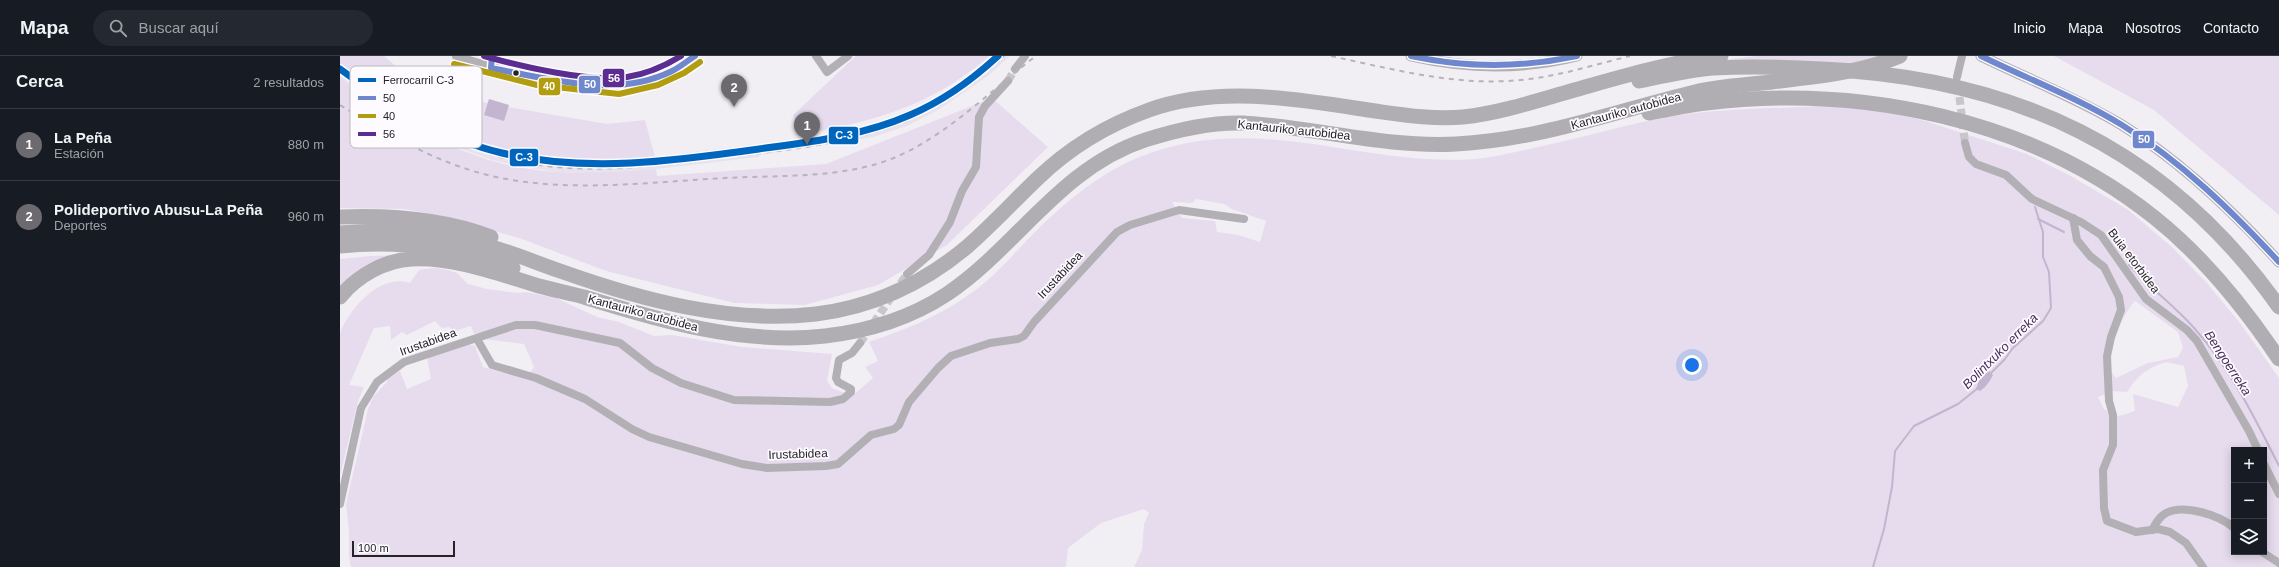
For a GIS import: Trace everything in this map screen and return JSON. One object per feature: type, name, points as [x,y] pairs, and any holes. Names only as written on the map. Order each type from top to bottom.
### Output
[{"type":"highway","name":"Kantauriko autobidea","points":[[589,280],[649,298],[710,310],[786,316],[848,309],[894,294],[938,269],[976,238],[1039,176],[1084,141],[1128,118],[1174,101],[1199,98],[1255,97],[1307,101],[1398,114],[1464,117],[1530,103],[1660,66],[1721,56]]},
{"type":"highway","name":"Kantauriko autobidea","points":[[580,296],[679,325],[751,335],[793,338],[823,336],[869,329],[906,317],[949,292],[977,270],[1064,187],[1096,164],[1141,141],[1192,126],[1240,123],[1413,144],[1452,144],[1494,141],[1573,125],[1701,90],[1850,71],[1870,67],[1900,56]]},
{"type":"highway","points":[[1464,117],[1495,116],[1529,111],[1613,87],[1662,76],[1712,68],[1796,68],[1864,71],[1937,82],[1985,94],[2044,114],[2100,141],[2143,168],[2174,192],[2210,224],[2247,264],[2279,307]]},
{"type":"highway","points":[[1573,125],[1706,103],[1786,99],[1838,100],[1882,105],[1934,115],[1997,132],[2033,146],[2084,170],[2115,188],[2155,218],[2191,251],[2229,292],[2279,359]]},
{"type":"highway","points":[[340,217],[409,219],[481,233],[569,269],[589,280]]},
{"type":"highway","points":[[340,233],[400,231],[473,242],[589,280]]},
{"type":"highway","points":[[340,246],[397,244],[462,253],[529,273],[580,296]]},
{"type":"highway","points":[[340,298],[357,281],[370,272],[395,262],[414,259],[439,260],[461,264],[580,296]]},
{"type":"street","points":[[456,56],[491,68],[537,78],[604,86],[628,85],[669,72],[695,56]]},
{"type":"street","points":[[491,68],[492,56]]},
{"type":"street","points":[[816,56],[828,72],[848,56]]},
{"type":"street","points":[[1015,68],[1025,56]]},
{"type":"street","points":[[1411,56],[1452,65],[1492,68],[1542,64],[1577,56]]},
{"type":"street","points":[[1957,77],[1962,56]]},
{"type":"street","points":[[1981,56],[2102,114],[2136,134],[2196,180],[2239,218],[2279,262]]},
{"type":"street","points":[[907,274],[929,255],[950,222],[962,192],[976,167],[979,117],[985,106],[1008,81]]},
{"type":"street","name":"Buia etorbidea","points":[[1965,143],[1969,157],[1976,164],[2006,175],[2020,190],[2032,199],[2072,218],[2101,235],[2146,299],[2187,330],[2192,336],[2249,431],[2257,447]]},
{"type":"street","name":"Irustabidea","points":[[477,339],[492,365],[536,378],[585,399],[641,434],[716,457],[755,466],[774,468],[838,464],[871,435],[894,429],[899,424],[909,402],[933,373],[951,356],[990,342],[1018,339],[1024,336],[1034,322],[1117,232],[1130,225],[1179,210],[1244,219]]},
{"type":"street","points":[[2072,218],[2077,240],[2090,256],[2104,267],[2119,297],[2121,310],[2111,337],[2107,356],[2109,401],[2113,415],[2113,445],[2103,470],[2104,508],[2107,521],[2136,532],[2158,529],[2170,532],[2186,544],[2203,567]]},
{"type":"street","name":"Irustabidea","points":[[340,504],[361,408],[377,382],[404,362],[516,325],[535,325],[620,343],[652,368],[681,383],[734,400],[830,402],[843,399],[851,392],[849,387],[838,382],[836,378],[839,360],[852,354],[860,343]]},
{"type":"street","points":[[2267,470],[2279,494]]},
{"type":"street","points":[[2152,530],[2159,519],[2167,513],[2189,511],[2210,514],[2228,522],[2231,525]]},
{"type":"street","points":[[2267,555],[2279,563]]},
{"type":"shaded area","points":[[340,56],[384,56],[396,66],[350,66],[350,70],[340,63]]},
{"type":"shaded area","points":[[856,56],[989,56],[965,75],[946,87],[906,107],[865,121],[800,135],[793,115]]},
{"type":"shaded area","points":[[993,56],[1010,56],[988,76],[938,110],[907,126],[873,137],[759,155],[759,157],[656,169],[590,173],[555,172],[492,160],[459,148],[482,148],[482,143],[503,150],[581,161],[629,160],[757,144],[757,147],[859,131],[858,129],[918,109],[940,98]]},
{"type":"shaded area","points":[[1756,56],[1884,56],[1847,66],[1731,59]]},
{"type":"shaded area","points":[[2054,56],[2279,56],[2279,215],[2154,110]]},
{"type":"shaded area","points":[[340,63],[350,70],[350,85],[340,78]]},
{"type":"shaded area","points":[[340,78],[350,85],[350,148],[457,148],[497,162],[526,169],[556,172],[568,173],[656,169],[657,176],[826,164],[992,98],[1048,147],[947,245],[878,285],[805,305],[734,303],[606,271],[522,239],[442,216],[404,209],[340,208]]},
{"type":"shaded area","points":[[489,99],[509,105],[504,121],[484,115]]},
{"type":"shaded area","points":[[482,101],[607,124],[645,120],[655,157],[598,161],[560,159],[522,154],[482,144]]},
{"type":"shaded area","points":[[1825,106],[1884,111],[1922,120],[2027,154],[2069,175],[2127,209],[2172,247],[2207,283],[2240,323],[2279,378],[2279,567],[1134,567],[1142,550],[1144,524],[1149,513],[1144,509],[1101,523],[1068,548],[1066,567],[351,567],[346,504],[368,409],[373,397],[387,382],[387,379],[400,371],[407,389],[431,379],[427,358],[469,344],[475,346],[483,367],[526,379],[534,367],[524,344],[484,339],[481,333],[474,334],[471,326],[452,332],[450,327],[442,328],[435,321],[407,335],[402,332],[391,340],[390,326],[374,328],[349,385],[364,387],[358,401],[340,476],[340,333],[351,313],[368,295],[377,288],[388,283],[399,281],[410,283],[419,270],[434,268],[448,270],[457,273],[468,284],[487,289],[517,293],[527,292],[556,298],[597,317],[619,322],[654,336],[672,335],[742,347],[832,354],[827,381],[832,388],[852,396],[873,378],[865,367],[878,361],[869,342],[895,333],[956,304],[986,281],[1038,229],[1077,194],[1106,174],[1137,158],[1153,152],[1194,142],[1234,138],[1314,144],[1394,156],[1434,159],[1475,159],[1492,157],[1673,116],[1716,111]],"holes":[[[1196,199],[1224,204],[1232,209],[1266,221],[1260,242],[1238,235],[1217,232],[1215,221],[1182,218],[1172,202],[1192,203]],[[2135,301],[2178,332],[2183,348],[2178,357],[2148,363],[2116,378],[2110,370],[2114,343],[2124,316]],[[2166,362],[2184,366],[2188,386],[2178,407],[2133,394],[2135,411],[2116,417],[2104,409],[2098,397],[2113,391],[2127,392],[2143,373],[2159,364]]]},
{"type":"shaded area","points":[[405,255],[340,290],[340,259]]},
{"type":"shaded area","points":[[1989,371],[1993,375],[1989,382],[1980,391],[1976,389],[1981,375]]},
{"type":"waterway","name":"Bolintxuko erreka","points":[[1990,374],[2005,359],[2012,349],[2043,321],[2051,308],[2049,272],[2043,257],[2043,232],[2035,207]]},
{"type":"waterway","name":"Bengoerreka","points":[[2038,219],[2064,232]]},
{"type":"waterway","name":"Bengoerreka","points":[[2129,265],[2195,329],[2220,360],[2241,394],[2279,466]]},
{"type":"waterway","name":"Bolintxuko erreka","points":[[1873,567],[1884,529],[1892,487],[1895,451],[1914,426],[1958,404],[1978,388]]},
{"type":"tunnel","points":[[1008,81],[1015,69]]},
{"type":"tunnel","points":[[1958,85],[1965,143]]},
{"type":"tunnel","points":[[860,343],[907,274]]},
{"type":"railway","points":[[474,148],[508,159],[535,164],[562,168],[590,169],[673,164],[817,145],[882,130],[917,116],[956,94],[981,76],[1004,56]]},
{"type":"railway","points":[[415,148],[475,172],[524,182],[553,184],[639,184],[834,173],[876,164],[896,157],[934,136],[969,111],[1036,56]]},
{"type":"railway","points":[[1331,56],[1405,72],[1479,81],[1504,81],[1542,77],[1630,56]]},
{"type":"railway","points":[[340,73],[350,80]]},
{"type":"railway","points":[[340,105],[350,111]]},
{"type":"rail line","name":"C-3","points":[[482,148],[534,159],[598,164],[695,158],[817,141],[873,128],[910,115],[945,97],[967,82],[998,56]]},
{"type":"rail line","name":"C-3","points":[[340,69],[350,76]]},
{"type":"transit line","name":"56","points":[[484,56],[555,72],[594,78],[634,76],[648,72],[681,56]]},
{"type":"transit line","name":"50","points":[[492,56],[491,68],[559,81],[605,85],[628,84],[651,79],[678,68],[695,56]]},
{"type":"transit line","name":"50","points":[[1411,56],[1453,63],[1494,65],[1535,63],[1577,56]]},
{"type":"transit line","name":"50","points":[[1981,56],[2088,106],[2144,139],[2186,171],[2205,188],[2243,224],[2279,262]]},
{"type":"transit line","name":"40","points":[[482,71],[537,85],[619,94],[658,85],[684,73],[700,62]]},
{"type":"transit line","name":"40","points":[[454,64],[462,66]]},
{"type":"place","name":"Polideportivo Abusu-La Peña","points":[[734,107]]},
{"type":"place","name":"La Peña","points":[[807,145]]}]
